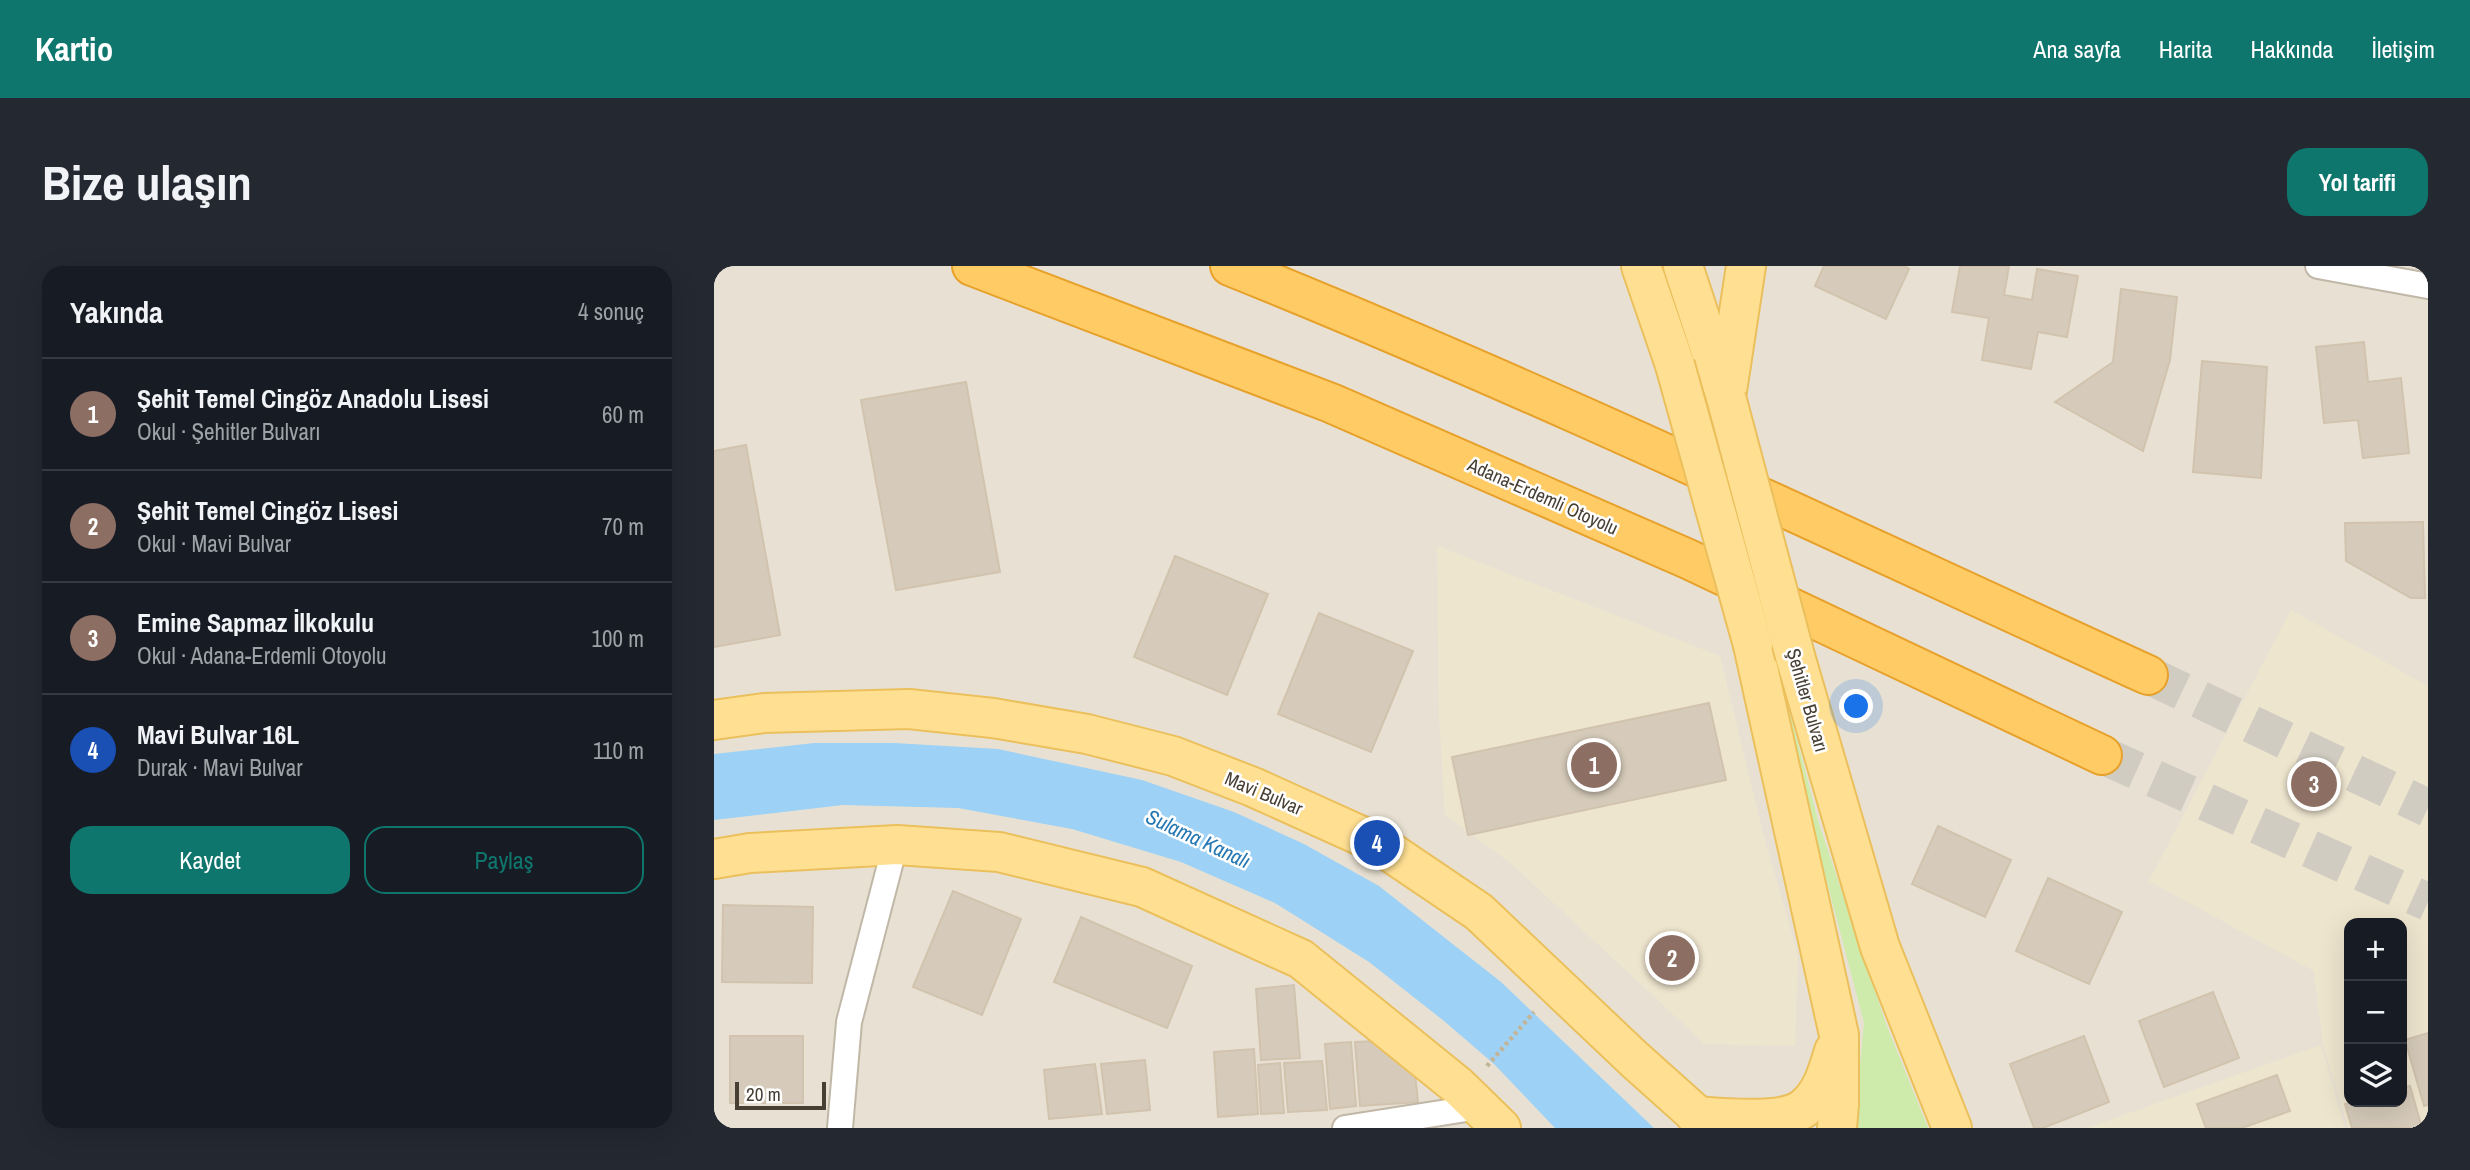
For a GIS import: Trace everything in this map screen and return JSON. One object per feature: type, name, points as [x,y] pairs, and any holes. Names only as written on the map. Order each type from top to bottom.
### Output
[{"type":"highway","name":"Adana-Erdemli Otoyolu","points":[[972,266],[1331,403],[1688,559],[2102,755]]},
{"type":"highway","points":[[1230,266],[1579,415],[2148,675]]},
{"type":"main road","name":"Şehitler Bulvarı","points":[[1641,266],[1675,365],[1753,645],[1839,1035],[1837,1128]]},
{"type":"main road","name":"Şehitler Bulvarı","points":[[1683,266],[1726,397],[1795,656],[1880,947],[1952,1128]]},
{"type":"main road","points":[[1726,397],[1746,266]]},
{"type":"main road","name":"Mavi Bulvar","points":[[714,720],[764,713],[909,709],[993,718],[1087,734],[1173,756],[1253,787],[1377,843],[1479,912],[1704,1122]]},
{"type":"main road","points":[[714,859],[750,853],[897,845],[999,852],[1142,887],[1301,959],[1458,1086],[1477,1109]]},
{"type":"main road","points":[[1704,1122],[1785,1116],[1803,1109],[1819,1091],[1839,1035]]},
{"type":"street","points":[[2318,266],[2369,271],[2428,286]]},
{"type":"street","points":[[840,1128],[849,1022],[897,845]]},
{"type":"street","points":[[1345,1128],[1477,1109]]},
{"type":"path","points":[[1477,1109],[1541,1004]]},
{"type":"shaded area","points":[[714,266],[2428,266],[2428,1128],[714,1128]]},
{"type":"shaded area","points":[[1437,546],[1720,656],[1764,837],[1798,955],[1795,1046],[1705,1044],[1512,864],[1445,815],[1439,714]]},
{"type":"shaded area","points":[[2291,610],[2428,686],[2428,1128],[2348,1128],[2323,1045],[2314,971],[2149,881]]},
{"type":"shaded area","points":[[2321,1045],[2345,1128],[2087,1128]]},
{"type":"green space","points":[[1660,266],[1667,266],[1707,394],[1819,824],[1886,1024],[1928,1128],[1854,1128],[1864,1023],[1764,642]]},
{"type":"water","name":"Sulama Kanalı","points":[[814,743],[894,743],[998,749],[1142,780],[1234,812],[1304,844],[1379,886],[1501,982],[1654,1128],[1555,1128],[1494,1064],[1369,962],[1275,903],[1181,862],[1072,829],[958,808],[843,805],[714,820],[714,754]]},
{"type":"building","points":[[1824,266],[1904,266],[1909,269],[1886,319],[1815,286]]},
{"type":"building","points":[[1960,266],[2009,266],[2004,295],[2032,300],[2037,269],[2078,276],[2067,337],[2038,332],[2031,369],[1982,360],[1989,318],[1952,312]]},
{"type":"building","points":[[2121,289],[2177,297],[2170,360],[2143,451],[2055,402],[2113,362]]},
{"type":"building","points":[[2364,342],[2368,382],[2401,378],[2409,453],[2363,458],[2358,420],[2324,423],[2316,347]]},
{"type":"building","points":[[2202,361],[2267,367],[2261,478],[2193,472]]},
{"type":"building","points":[[966,382],[1000,572],[896,590],[861,400]]},
{"type":"building","points":[[746,445],[780,635],[714,647],[714,451]]},
{"type":"building","points":[[2423,522],[2425,598],[2411,598],[2346,561],[2345,523]]},
{"type":"building","points":[[1175,556],[1268,594],[1227,695],[1134,657]]},
{"type":"building","points":[[1319,613],[1413,651],[1371,752],[1278,714]]},
{"type":"building","points":[[1709,703],[1726,780],[1468,835],[1452,757]]},
{"type":"building","points":[[1938,826],[2011,860],[1985,917],[1912,884]]},
{"type":"building","points":[[2048,878],[2122,912],[2089,984],[2016,951]]},
{"type":"building","points":[[953,891],[1021,919],[982,1015],[913,987]]},
{"type":"building","points":[[723,905],[813,907],[812,983],[722,982]]},
{"type":"building","points":[[1081,917],[1192,966],[1167,1028],[1054,982]]},
{"type":"building","points":[[1294,985],[1300,1058],[1261,1060],[1256,989]]},
{"type":"building","points":[[2213,992],[2239,1058],[2164,1087],[2139,1021]]},
{"type":"building","points":[[2428,1033],[2428,1105],[2424,1106],[2407,1039]]},
{"type":"building","points":[[730,1036],[803,1036],[803,1103],[730,1103]]},
{"type":"building","points":[[2084,1036],[2109,1102],[2043,1128],[2034,1128],[2010,1064]]},
{"type":"building","points":[[1379,1041],[1415,1074],[1418,1102],[1360,1106],[1355,1042]]},
{"type":"building","points":[[1351,1042],[1356,1106],[1330,1109],[1325,1044]]},
{"type":"building","points":[[1254,1049],[1258,1114],[1218,1117],[1214,1052]]},
{"type":"building","points":[[1145,1060],[1150,1110],[1107,1114],[1101,1064]]},
{"type":"building","points":[[1322,1061],[1327,1110],[1288,1112],[1284,1063]]},
{"type":"building","points":[[1280,1063],[1284,1113],[1261,1114],[1258,1065]]},
{"type":"building","points":[[1095,1064],[1102,1114],[1049,1119],[1044,1070]]},
{"type":"building","points":[[2277,1075],[2290,1111],[2242,1128],[2206,1128],[2197,1104]]},
{"type":"building","points":[[2410,1086],[2422,1128],[2352,1128],[2346,1107],[2407,1107],[2407,1087]]},
{"type":"tunnel","points":[[2148,675],[2428,808]]},
{"type":"tunnel","points":[[2102,755],[2428,902]]},
{"type":"place","name":"Şehit Temel Cingöz Anadolu Lisesi","points":[[1594,765]]},
{"type":"place","name":"Emine Sapmaz İlkokulu","points":[[2314,784]]},
{"type":"place","name":"Mavi Bulvar 16L","points":[[1377,843]]},
{"type":"place","name":"Şehit Temel Cingöz Lisesi","points":[[1672,958]]}]
